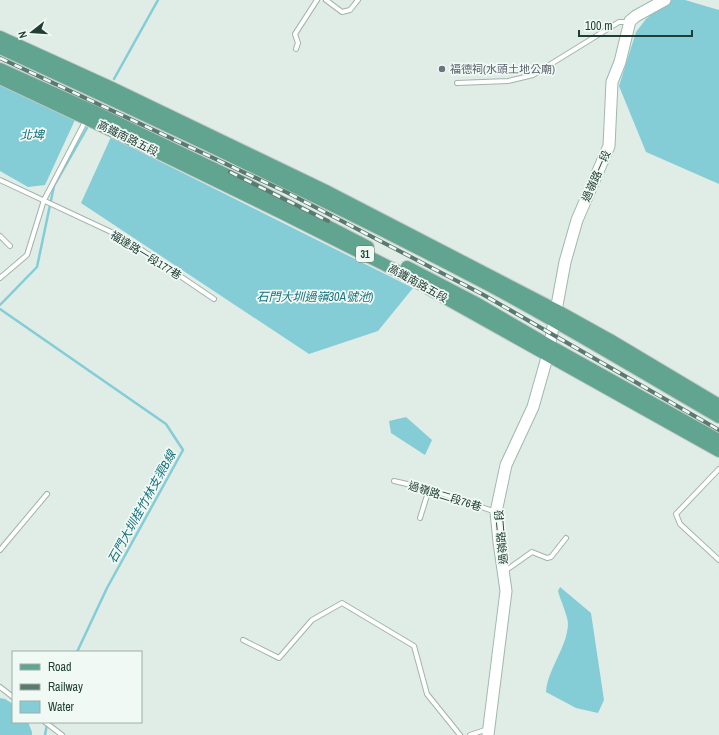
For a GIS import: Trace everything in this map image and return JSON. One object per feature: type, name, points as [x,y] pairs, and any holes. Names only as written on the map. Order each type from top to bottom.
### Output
[{"type":"main road","points":[[0,37],[112,88],[328,192],[554,316],[719,417]]},
{"type":"main road","points":[[0,48],[295,187],[554,316],[610,340],[719,405]]},
{"type":"main road","name":"高鐵南路五段","points":[[0,69],[250,186],[476,303],[549,350],[719,451]]},
{"type":"main road","name":"高鐵南路五段","points":[[0,78],[87,118],[291,217],[669,412],[719,440]]},
{"type":"main road","points":[[158,153],[201,162]]},
{"type":"main road","points":[[254,156],[295,187]]},
{"type":"main road","points":[[669,412],[702,441]]},
{"type":"street","points":[[630,21],[636,16],[665,0]]},
{"type":"street","name":"過嶺路一段","points":[[549,350],[564,262],[577,220],[609,146],[612,82],[620,62],[630,21]]},
{"type":"street","name":"過嶺路二段","points":[[488,732],[506,591],[496,512],[506,465],[533,407],[549,350]]},
{"type":"lane","points":[[296,49],[298,43],[295,34],[318,0]]},
{"type":"lane","points":[[326,0],[342,12],[350,10],[358,0]]},
{"type":"lane","points":[[457,83],[508,81],[533,75],[619,22],[630,21]]},
{"type":"lane","points":[[0,278],[27,254],[46,201],[87,118]]},
{"type":"lane","points":[[0,180],[46,201]]},
{"type":"lane","name":"福達路一段177巷","points":[[46,201],[124,238],[214,299]]},
{"type":"lane","points":[[0,236],[10,246]]},
{"type":"lane","points":[[719,469],[676,514],[680,524],[719,560]]},
{"type":"lane","name":"過嶺路二段76巷","points":[[394,481],[430,489],[496,512]]},
{"type":"lane","points":[[420,518],[430,489]]},
{"type":"lane","points":[[0,550],[46,494]]},
{"type":"lane","points":[[504,572],[532,552],[547,558],[550,557],[566,538]]},
{"type":"lane","points":[[243,640],[279,658],[312,620],[342,602],[414,646],[427,694],[460,735]]},
{"type":"lane","points":[[0,687],[12,696]]},
{"type":"lane","points":[[46,723],[62,735]]},
{"type":"lane","points":[[470,735],[488,732]]},
{"type":"water","points":[[668,0],[685,0],[719,10],[719,184],[646,152],[619,86],[636,32],[646,19]]},
{"type":"water","name":"北埤","points":[[0,84],[75,120],[45,185],[28,187],[0,171]]},
{"type":"water","name":"石門大圳過嶺30A號池)","points":[[111,137],[413,288],[378,331],[309,354],[81,203]]},
{"type":"water","points":[[406,417],[432,440],[425,455],[391,433],[389,421]]},
{"type":"water","points":[[560,587],[591,613],[604,700],[598,713],[576,708],[546,692],[547,683],[567,633],[568,621],[558,591]]},
{"type":"water","points":[[0,698],[12,703],[12,723],[28,723],[32,735],[0,735]]},
{"type":"waterway","name":"石門大圳桂竹林支渠B線","points":[[114,79],[158,0]]},
{"type":"waterway","name":"石門大圳桂竹林支渠B線","points":[[0,305],[37,267],[54,186],[87,128]]},
{"type":"waterway","name":"石門大圳桂竹林支渠B線","points":[[0,309],[166,424],[183,450],[107,588],[77,651]]},
{"type":"waterway","name":"石門大圳桂竹林支渠B線","points":[[45,735],[47,724]]},
{"type":"railway","points":[[0,58],[288,193],[482,294],[719,430]]},
{"type":"railway","points":[[230,172],[328,221]]},
{"type":"place","name":"福德祠(水頭土地公廟)","points":[[442,69]]}]
